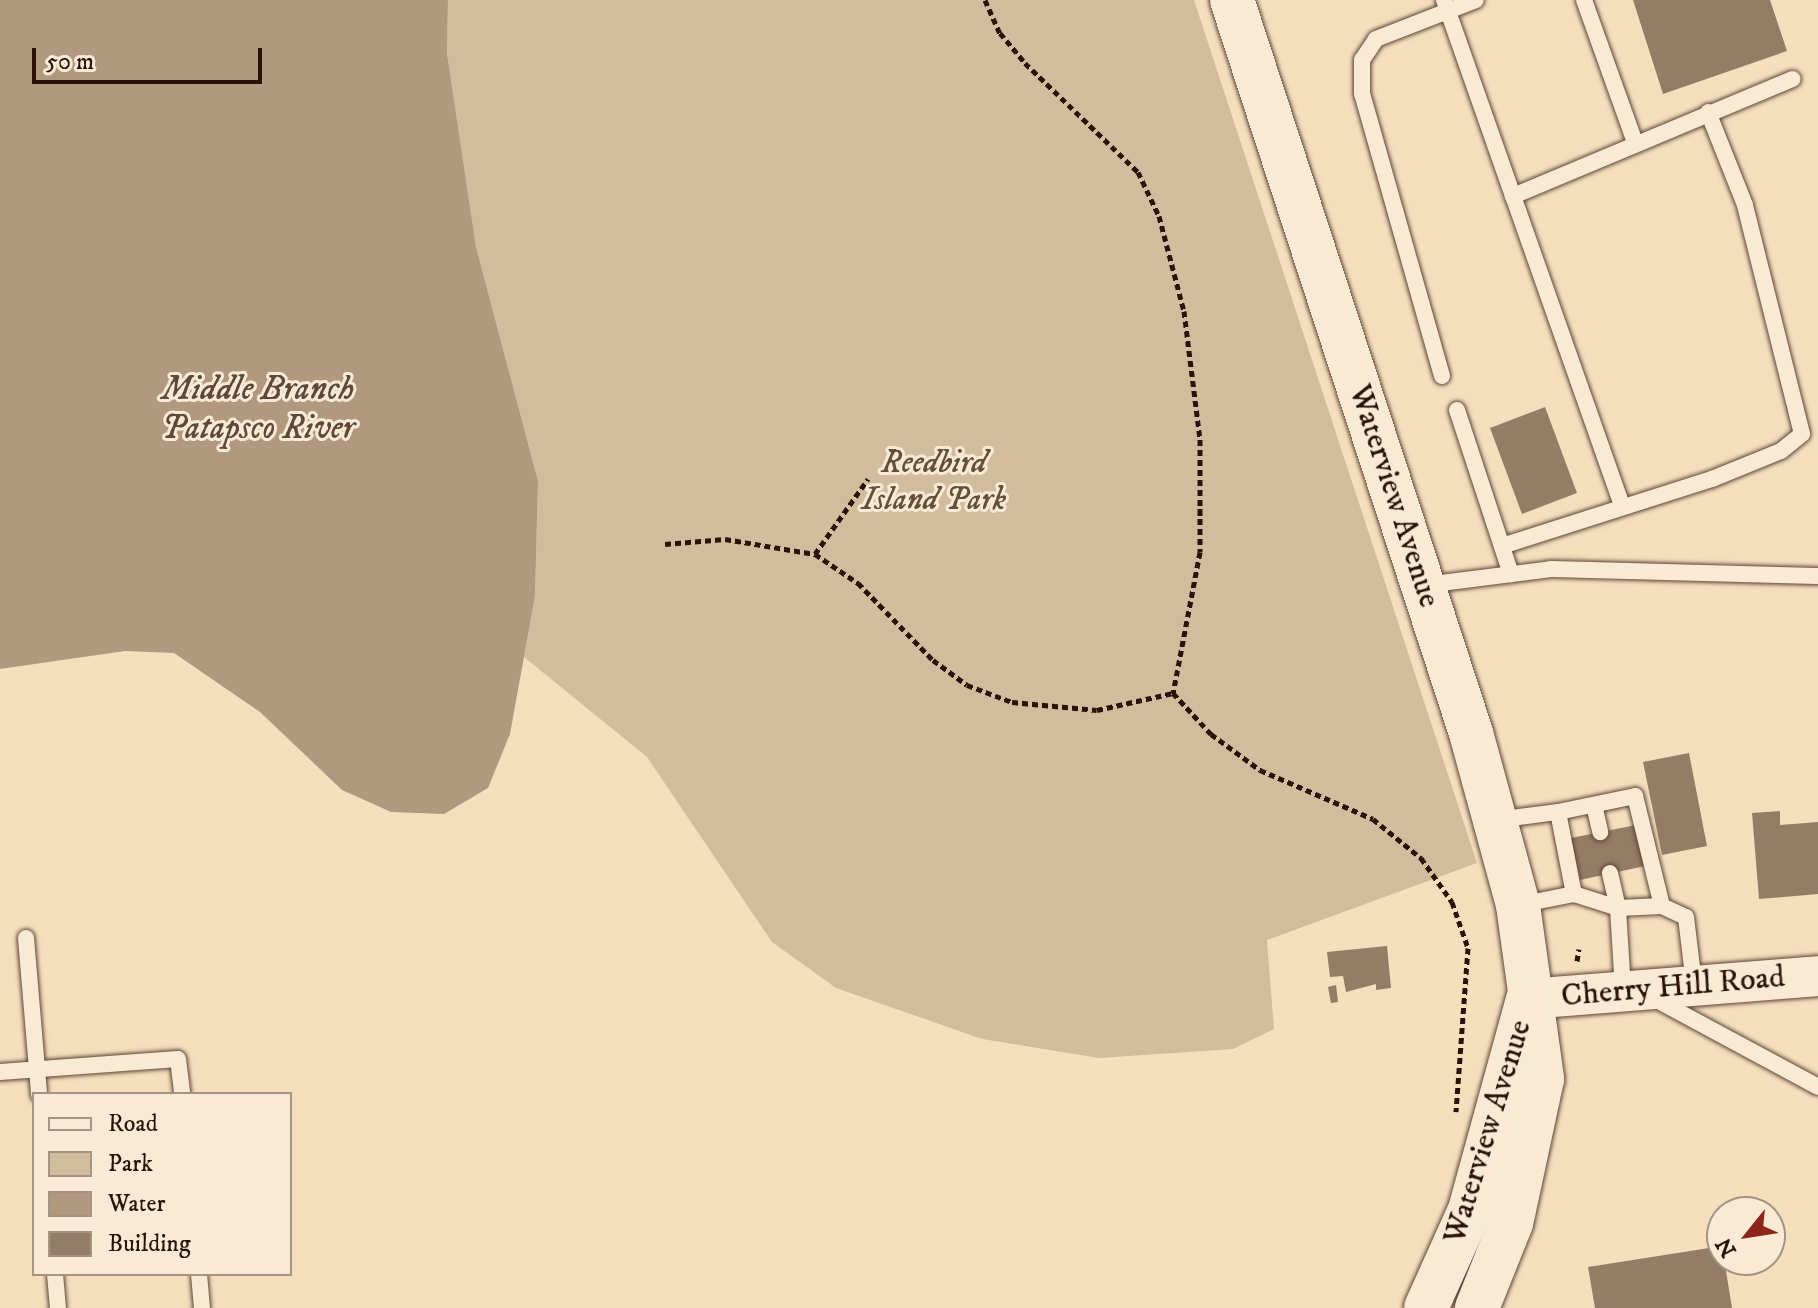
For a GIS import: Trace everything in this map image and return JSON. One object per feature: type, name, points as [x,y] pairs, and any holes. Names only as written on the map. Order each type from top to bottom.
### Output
[{"type":"main road","name":"Waterview Avenue","points":[[1232,0],[1424,585],[1496,820],[1518,905],[1528,999],[1542,1079],[1511,1223],[1477,1308]]},
{"type":"main road","name":"Waterview Avenue","points":[[1426,1308],[1470,1210],[1528,999]]},
{"type":"street","name":"Cherry Hill Road","points":[[1528,999],[1818,976]]},
{"type":"lane","points":[[1442,376],[1362,94],[1362,60],[1376,39],[1446,5],[1476,0]]},
{"type":"lane","points":[[1584,0],[1634,140]]},
{"type":"lane","points":[[1446,5],[1622,505]]},
{"type":"lane","points":[[1513,196],[1634,140],[1793,79]]},
{"type":"lane","points":[[1502,546],[1622,505],[1712,479],[1781,451],[1802,434],[1745,205],[1708,112]]},
{"type":"lane","points":[[1457,410],[1511,574]]},
{"type":"lane","points":[[1424,585],[1511,574],[1818,576]]},
{"type":"lane","points":[[1496,820],[1558,812],[1635,796],[1662,906]]},
{"type":"lane","points":[[1594,805],[1600,832]]},
{"type":"lane","points":[[1558,812],[1574,894]]},
{"type":"lane","points":[[1610,873],[1630,990],[1818,1087]]},
{"type":"lane","points":[[1518,905],[1574,894],[1618,908],[1662,906],[1686,917],[1694,984]]},
{"type":"lane","points":[[26,938],[39,1092]]},
{"type":"lane","points":[[0,1072],[178,1059],[182,1092]]},
{"type":"lane","points":[[55,1276],[58,1308]]},
{"type":"lane","points":[[199,1276],[202,1308]]},
{"type":"path","points":[[985,0],[1000,33],[1025,63],[1138,172],[1159,216],[1184,311],[1200,439],[1200,552],[1173,693]]},
{"type":"path","points":[[815,554],[868,479]]},
{"type":"path","points":[[665,544],[725,539],[815,554],[858,583],[967,685],[1050,710],[1097,710],[1173,693]]},
{"type":"path","points":[[1173,693],[1260,770],[1373,819],[1421,858],[1452,902],[1468,948],[1455,1117]]},
{"type":"green space","name":"Reedbird Island Park","points":[[448,0],[1194,0],[1477,863],[1267,940],[1274,1029],[1233,1049],[1099,1058],[982,1039],[836,988],[772,942],[647,757],[524,657],[535,596],[538,481],[476,247],[447,53]]},
{"type":"water","name":"Middle Branch Patapsco River","points":[[0,0],[448,0],[447,53],[476,247],[538,481],[535,596],[510,734],[488,788],[444,814],[391,812],[342,790],[260,712],[174,653],[125,651],[0,669]]},
{"type":"building","points":[[1633,0],[1770,0],[1787,51],[1663,94]]},
{"type":"building","points":[[1545,407],[1577,493],[1522,514],[1490,428]]},
{"type":"building","points":[[1689,753],[1707,846],[1662,855],[1643,762]]},
{"type":"building","points":[[1780,811],[1780,825],[1818,822],[1818,894],[1759,899],[1752,813]]},
{"type":"building","points":[[1636,825],[1645,866],[1580,880],[1571,838]]},
{"type":"building","points":[[1387,946],[1391,988],[1376,990],[1376,984],[1346,992],[1343,976],[1330,977],[1327,952]]},
{"type":"building","points":[[1336,985],[1338,1002],[1331,1003],[1328,987]]},
{"type":"building","points":[[1706,1249],[1706,1276],[1727,1276],[1732,1308],[1595,1308],[1588,1267]]}]
